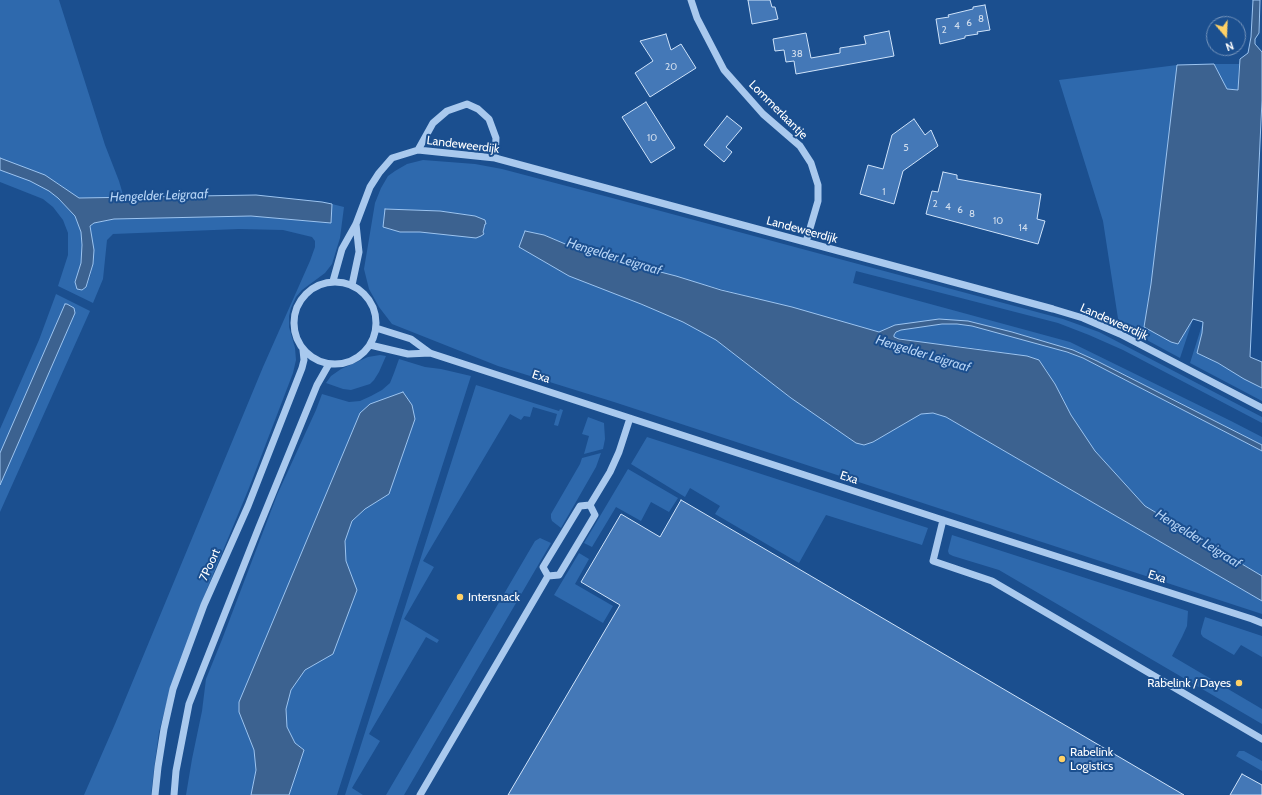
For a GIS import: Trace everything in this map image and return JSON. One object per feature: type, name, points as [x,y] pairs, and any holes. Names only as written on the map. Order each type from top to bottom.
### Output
[{"type":"street","name":"Lommerlaantje","points":[[691,0],[697,18],[724,70],[763,114],[800,146],[811,163],[818,185],[818,201],[806,242]]},
{"type":"street","points":[[418,150],[432,123],[447,111],[467,104],[478,109],[489,119],[496,138],[495,158]]},
{"type":"street","name":"Landeweerdijk","points":[[333,281],[342,250],[356,224],[370,187],[379,173],[392,158],[418,150],[495,158],[1083,318],[1120,334],[1262,408]]},
{"type":"street","name":"Landeweerdijk","points":[[352,285],[359,252],[356,224]]},
{"type":"street","points":[[333,281],[352,285],[363,292],[371,302],[376,314],[375,334],[370,345],[359,357],[345,363],[329,364],[320,361],[304,350],[296,336],[294,321],[297,306],[306,294],[318,285],[333,281]]},
{"type":"street","points":[[376,328],[411,339],[430,353]]},
{"type":"street","points":[[370,345],[408,354],[430,353]]},
{"type":"street","name":"7Poort","points":[[155,795],[164,729],[173,689],[204,605],[248,506],[302,368],[304,350]]},
{"type":"street","name":"Exa","points":[[430,353],[943,520],[1252,618],[1262,623]]},
{"type":"street","points":[[174,795],[176,771],[189,704],[256,534],[318,385],[329,364]]},
{"type":"street","points":[[548,576],[543,567],[580,506],[590,504],[610,472],[618,456],[630,418]]},
{"type":"street","points":[[548,576],[559,575],[595,515],[590,504]]},
{"type":"street","points":[[943,520],[933,561],[992,581],[1262,739]]},
{"type":"street","points":[[420,795],[548,576]]},
{"type":"shaded area","points":[[0,0],[59,0],[105,145],[124,198],[79,198],[56,182],[49,190],[75,216],[81,232],[81,263],[75,282],[77,289],[82,290],[86,287],[90,277],[94,250],[90,226],[94,223],[114,219],[251,216],[331,223],[332,204],[344,207],[340,238],[332,264],[325,273],[302,290],[296,297],[291,308],[289,327],[295,348],[296,360],[293,373],[249,488],[207,589],[169,694],[159,732],[151,795],[84,795],[115,724],[263,367],[310,261],[315,247],[315,241],[312,237],[283,230],[239,229],[113,234],[107,240],[103,279],[93,303],[58,286],[68,255],[68,233],[63,220],[53,207],[43,199],[0,182]]},
{"type":"shaded area","points":[[1214,64],[1239,64],[1238,90],[1227,89]]},
{"type":"shaded area","points":[[1177,65],[1151,284],[1144,327],[1171,342],[1178,344],[1193,319],[1180,358],[1119,325],[1103,221],[1059,80]]},
{"type":"shaded area","points":[[423,160],[475,164],[502,169],[1063,319],[1099,332],[1262,417],[1262,423],[1123,350],[1058,323],[856,271],[853,283],[1070,342],[1262,437],[1262,445],[1073,350],[1012,332],[968,321],[895,325],[879,332],[606,258],[570,246],[544,235],[525,231],[641,304],[683,322],[716,340],[791,398],[911,419],[921,414],[933,413],[946,417],[1262,601],[1262,614],[614,402],[498,366],[392,324],[379,307],[369,289],[364,269],[375,203],[381,188],[388,176],[407,164]],"holes":[[[385,209],[440,211],[475,216],[485,224],[483,232],[400,232]]]},
{"type":"shaded area","points":[[56,294],[90,311],[0,512],[0,429],[39,340]]},
{"type":"shaded area","points":[[1203,322],[1198,353],[1262,388],[1262,401],[1190,363]]},
{"type":"shaded area","points":[[942,324],[972,326],[1052,347],[1083,358],[1262,451],[1262,576],[1145,506],[1095,451],[1071,415],[1045,368],[1027,356],[920,342],[894,337],[896,332],[901,330]]},
{"type":"shaded area","points":[[380,355],[386,356],[379,372],[370,384],[351,390],[326,383],[331,376],[341,369],[368,357]]},
{"type":"shaded area","points":[[399,359],[425,367],[471,376],[337,795],[186,795],[202,711],[206,679],[277,495],[322,394],[349,402],[360,401],[371,396],[382,390],[390,383]]},
{"type":"shaded area","points":[[476,385],[559,411],[560,409],[563,410],[558,426],[554,425],[557,414],[533,407],[530,417],[524,416],[521,420],[510,414],[423,561],[434,567],[404,619],[439,640],[437,643],[426,637],[369,734],[380,741],[352,788],[363,795],[345,795]]},
{"type":"shaded area","points":[[588,417],[604,423],[605,439],[603,449],[584,454],[589,436],[582,434]]},
{"type":"shaded area","points":[[647,437],[928,528],[922,545],[826,515],[799,563],[715,514],[720,506],[690,488],[685,497],[631,464]]},
{"type":"shaded area","points":[[601,453],[596,467],[561,528],[552,521],[551,514],[582,458]]},
{"type":"shaded area","points":[[628,469],[678,498],[669,512],[651,502],[641,521],[616,507],[592,547],[584,543]]},
{"type":"shaded area","points":[[952,535],[1188,611],[1187,626],[1172,656],[1262,709],[1262,724],[999,570],[949,554],[948,551]]},
{"type":"shaded area","points":[[540,538],[551,543],[404,795],[386,795],[535,541]]},
{"type":"shaded area","points":[[579,553],[589,559],[575,584],[613,606],[603,623],[554,595]]},
{"type":"shaded area","points":[[1205,617],[1262,636],[1262,657],[1241,645],[1234,655],[1203,637],[1201,631]]},
{"type":"shaded area","points":[[1239,751],[1244,751],[1262,761],[1262,771],[1236,756]]},
{"type":"water","points":[[1253,0],[1260,0],[1259,33],[1255,39],[1255,44],[1262,52],[1262,100],[1250,357],[1262,362],[1262,388],[1197,353],[1203,322],[1193,319],[1178,344],[1171,342],[1144,327],[1151,284],[1177,65],[1214,64],[1227,89],[1238,90],[1240,59],[1248,53],[1251,37]]},
{"type":"water","points":[[0,158],[45,175],[79,198],[256,195],[332,204],[331,223],[251,216],[114,219],[94,223],[90,226],[94,250],[93,264],[86,287],[82,290],[77,289],[75,282],[81,263],[82,245],[81,232],[75,216],[49,191],[30,181],[0,170]]},
{"type":"water","points":[[385,209],[440,211],[475,216],[485,220],[486,224],[483,232],[484,234],[476,238],[420,232],[400,232],[383,227]]},
{"type":"water","name":"Hengelder Leigraaf","points":[[525,231],[544,235],[570,246],[606,258],[676,276],[721,290],[792,307],[879,332],[895,325],[939,319],[968,321],[1073,350],[1097,361],[1262,445],[1262,451],[1083,358],[1067,352],[972,326],[957,324],[942,324],[901,330],[896,332],[894,335],[894,337],[899,339],[1027,356],[1039,360],[1055,384],[1071,415],[1095,451],[1145,506],[1262,576],[1262,601],[946,417],[933,413],[921,414],[873,442],[864,445],[856,443],[791,398],[716,340],[683,322],[569,276],[519,247]]},
{"type":"water","points":[[65,304],[74,308],[75,313],[0,485],[0,453]]},
{"type":"water","points":[[403,392],[412,405],[415,419],[389,494],[365,509],[352,521],[345,541],[346,561],[357,590],[333,654],[305,670],[291,690],[286,709],[287,727],[295,743],[304,750],[289,795],[251,795],[256,770],[254,750],[239,712],[239,702],[360,413],[370,404]]},
{"type":"building","points":[[748,0],[770,0],[772,7],[775,7],[778,19],[752,24]]},
{"type":"building","points":[[985,5],[990,30],[977,32],[978,34],[965,36],[965,38],[940,44],[936,19],[949,17],[948,15],[973,9],[973,7]]},
{"type":"building","points":[[889,31],[894,56],[796,74],[794,61],[786,62],[784,50],[775,51],[773,39],[806,33],[811,58],[840,53],[840,48],[866,44],[864,36]]},
{"type":"building","points":[[666,34],[671,50],[681,44],[696,68],[650,97],[635,73],[653,61],[640,41]]},
{"type":"building","points":[[646,102],[675,148],[651,163],[622,117]]},
{"type":"building","points":[[727,116],[742,128],[726,147],[732,152],[724,162],[704,145]]},
{"type":"building","points":[[914,119],[925,135],[931,130],[938,146],[903,171],[894,204],[860,194],[868,165],[883,169],[892,135]]},
{"type":"building","points":[[943,172],[957,175],[957,179],[1041,194],[1037,219],[1045,221],[1038,244],[926,214],[932,191],[938,192]]},
{"type":"building","points":[[681,500],[1184,795],[508,795],[620,605],[581,582],[621,514],[660,537]]},
{"type":"building","points":[[1242,774],[1262,785],[1262,795],[1230,795]]},
{"type":"place","name":"Intersnack","points":[[460,597]]},
{"type":"place","name":"Rabelink / Dayes","points":[[1239,683]]},
{"type":"place","name":"Rabelink Logistics","points":[[1062,759]]}]
